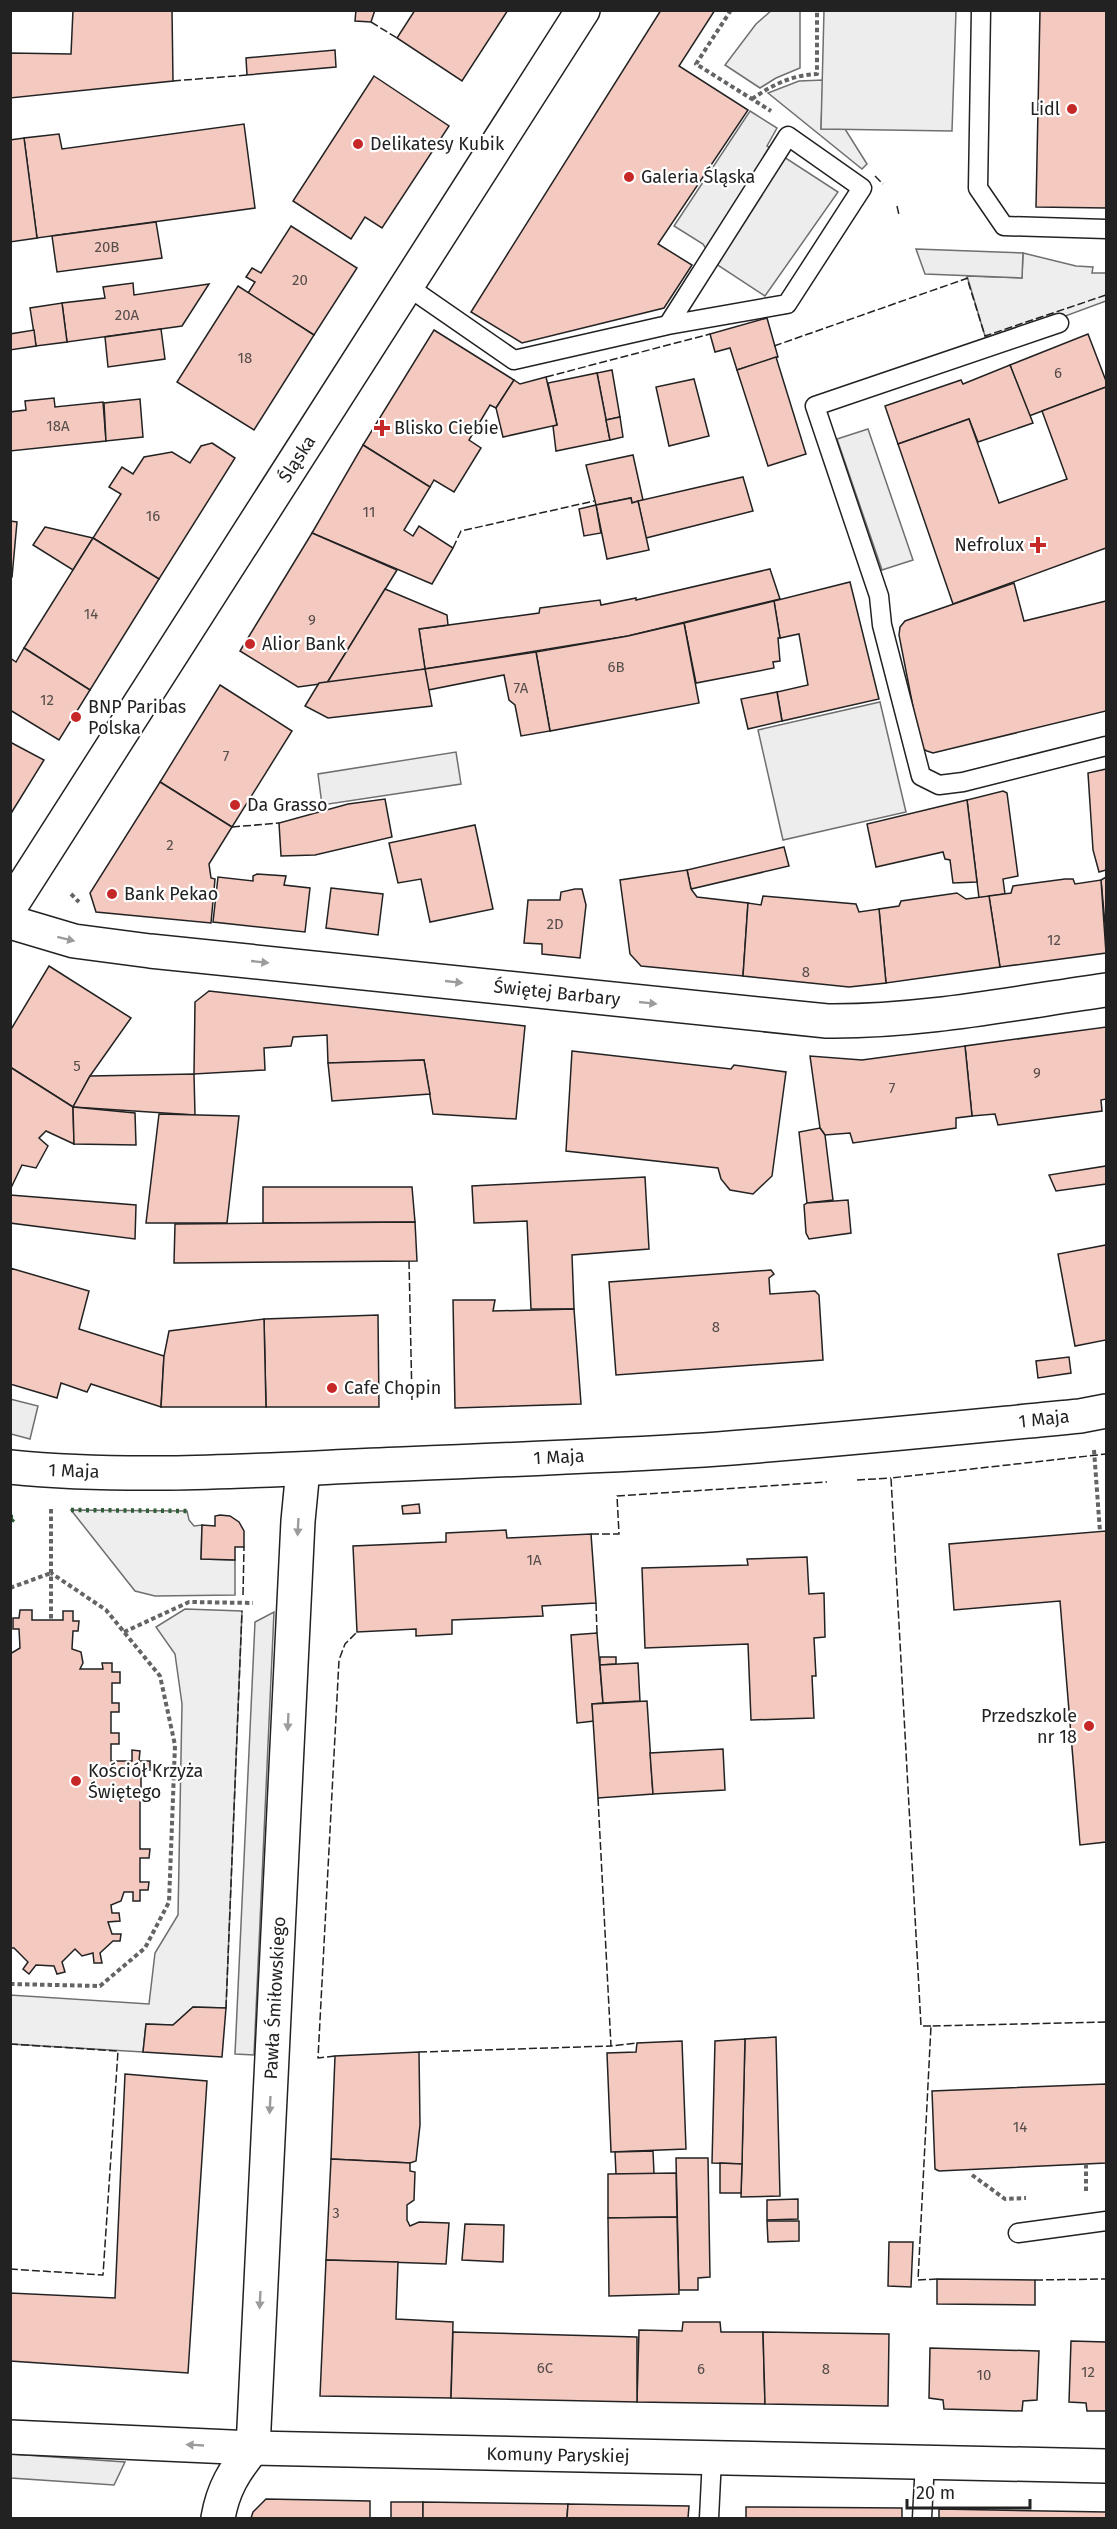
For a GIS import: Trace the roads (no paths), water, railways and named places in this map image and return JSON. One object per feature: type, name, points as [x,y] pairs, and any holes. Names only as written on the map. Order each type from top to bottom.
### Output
[{"type":"street","name":"Śląska","points":[[10,907],[584,10]]},
{"type":"street","name":"Świętej Barbary","points":[[10,921],[74,941],[150,951],[827,1021],[868,1021],[916,1016],[1107,990]]},
{"type":"street","name":"1 Maja","points":[[10,1467],[77,1472],[139,1473],[707,1450],[1068,1417],[1107,1411]]},
{"type":"street","name":"Pawła Śmiłowskiego","points":[[253,2448],[298,1521],[303,1468]]},
{"type":"street","name":"Komuny Paryskiej","points":[[10,2437],[253,2448],[1107,2466]]},
{"type":"street","points":[[218,2518],[220,2505],[232,2473],[253,2448]]},
{"type":"lane","points":[[981,10],[978,188],[1004,226],[1107,229]]},
{"type":"lane","points":[[407,286],[514,360],[668,325],[787,304],[862,188],[788,136],[668,325]]},
{"type":"lane","points":[[1059,324],[815,406],[879,596],[882,625],[921,776],[939,785],[963,782],[1107,746]]},
{"type":"lane","points":[[1018,2233],[1107,2221]]},
{"type":"lane","points":[[709,2518],[712,2458]]},
{"type":"lane","points":[[922,2518],[925,2462]]},
{"type":"place","name":"Lidl","points":[[1072,109]]},
{"type":"place","name":"Delikatesy Kubik","points":[[358,144]]},
{"type":"place","name":"Galeria Śląska","points":[[629,177]]},
{"type":"place","name":"Blisko Ciebie","points":[[382,428]]},
{"type":"place","name":"Nefrolux","points":[[1038,545]]},
{"type":"place","name":"Alior Bank","points":[[250,644]]},
{"type":"place","name":"BNP Paribas Polska","points":[[76,717]]},
{"type":"place","name":"Da Grasso","points":[[235,805]]},
{"type":"place","name":"Bank Pekao","points":[[112,894]]},
{"type":"place","name":"Cafe Chopin","points":[[332,1388]]},
{"type":"place","name":"Przedszkole nr 18","points":[[1089,1726]]},
{"type":"place","name":"Kościół Krzyża Świętego","points":[[76,1781]]}]
